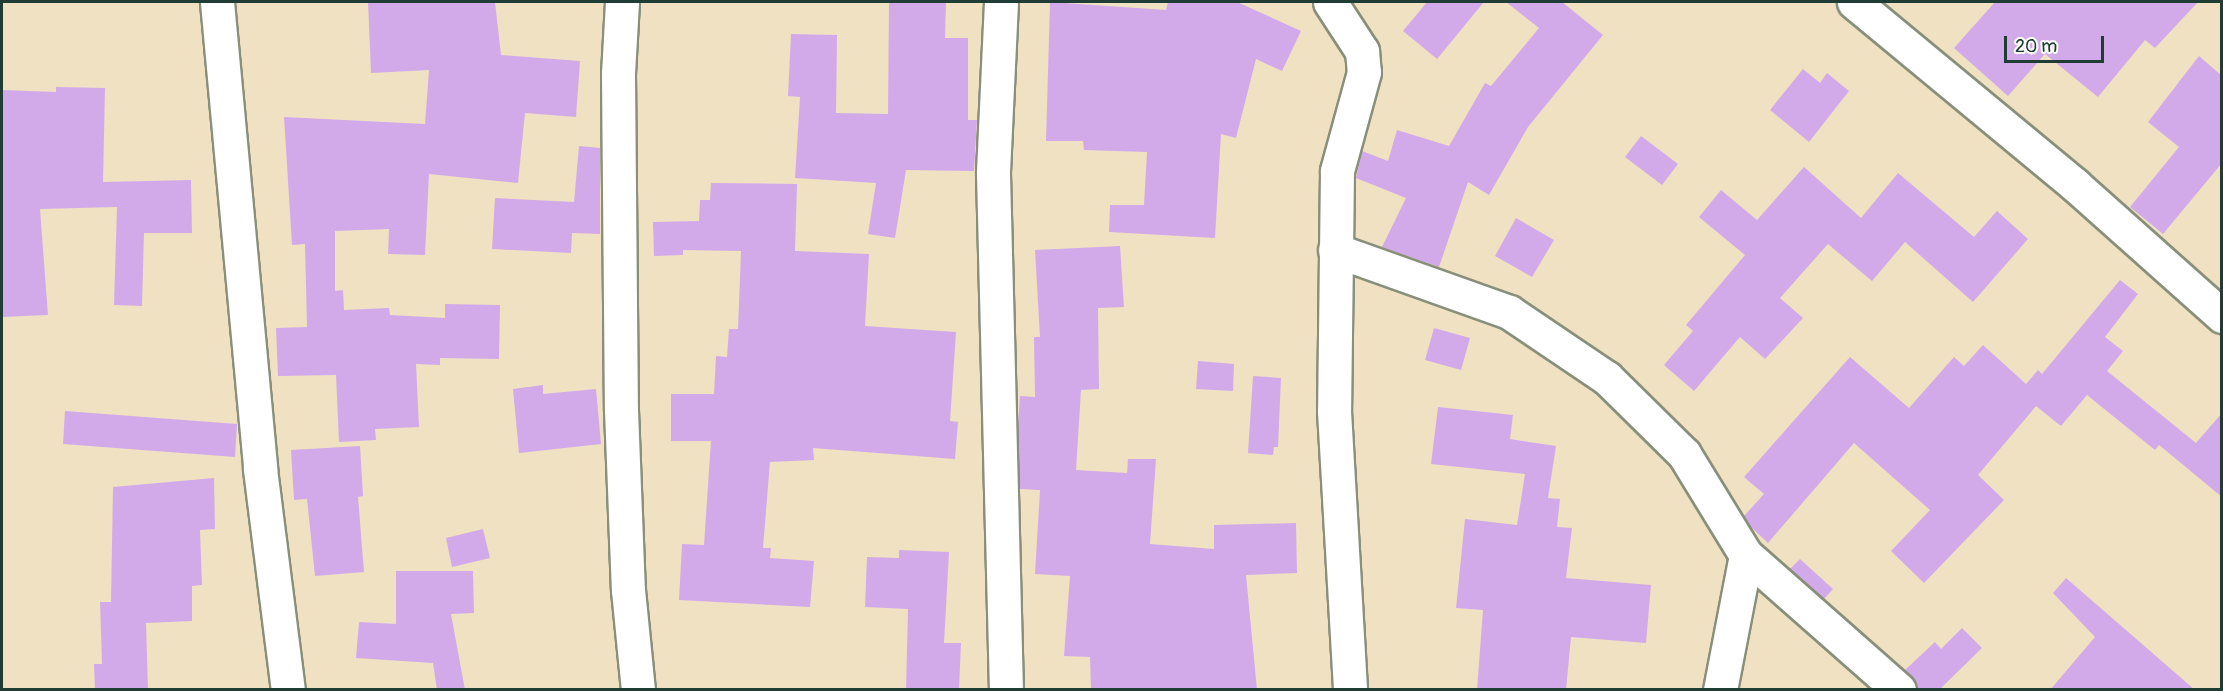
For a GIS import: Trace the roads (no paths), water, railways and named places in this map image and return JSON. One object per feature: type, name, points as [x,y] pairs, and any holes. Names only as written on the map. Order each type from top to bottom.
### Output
[{"type":"street","points":[[217,2],[260,469],[288,690]]},
{"type":"street","points":[[622,2],[618,75],[621,410],[628,590],[638,690]]},
{"type":"street","points":[[1001,2],[993,174],[1006,690]]},
{"type":"street","points":[[1330,2],[1362,51],[1364,72],[1336,171],[1337,515],[1351,651],[1350,690]]},
{"type":"street","points":[[1854,2],[2075,184],[2222,316]]},
{"type":"street","points":[[1335,250],[1509,312],[1607,378],[1684,453],[1746,555],[1899,690]]},
{"type":"street","points":[[1720,690],[1746,555]]}]
